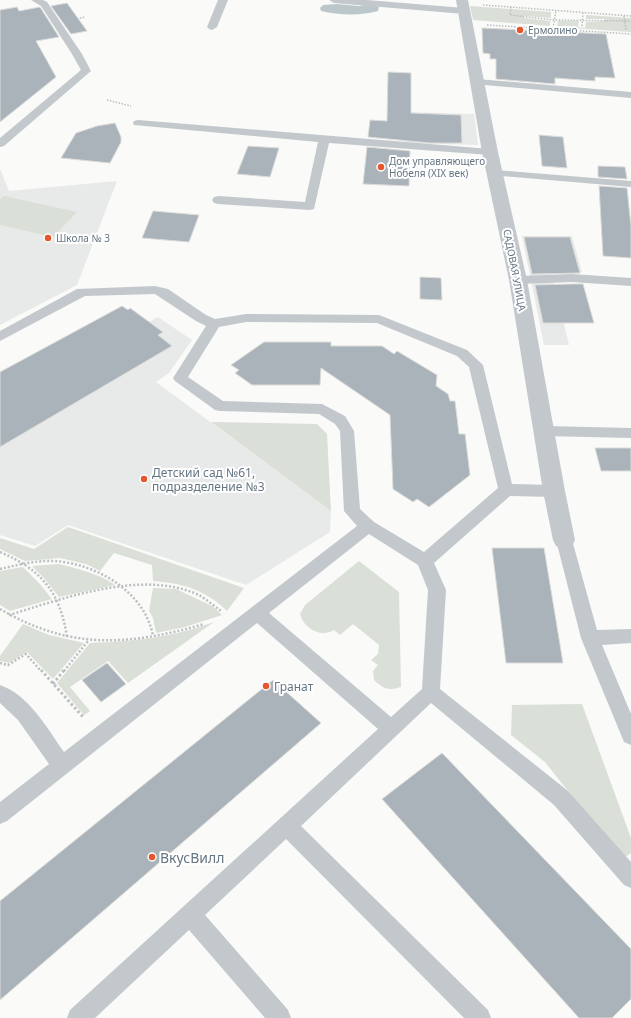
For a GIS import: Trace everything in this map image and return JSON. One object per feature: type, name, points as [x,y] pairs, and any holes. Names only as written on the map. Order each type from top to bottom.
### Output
[{"type":"street","name":"САДОВАЯ УЛИЦА","points":[[464,10],[494,173],[518,280],[554,491],[564,540]]},
{"type":"lane","points":[[0,144],[86,71],[77,54],[44,4],[36,0]]},
{"type":"lane","points":[[212,27],[223,0]]},
{"type":"lane","points":[[334,0],[464,10]]},
{"type":"lane","points":[[477,82],[631,94]]},
{"type":"lane","points":[[138,123],[324,140],[426,146],[470,152],[490,152]]},
{"type":"lane","points":[[218,200],[310,206],[324,140]]},
{"type":"lane","points":[[494,173],[631,184]]},
{"type":"lane","points":[[518,280],[572,278],[631,282]]},
{"type":"lane","points":[[0,336],[82,292],[155,290],[163,292],[201,318],[214,324],[246,318],[379,318],[462,353],[476,365],[506,490]]},
{"type":"lane","points":[[78,1018],[431,692],[438,590],[425,561],[368,526],[352,511],[347,431],[340,420],[322,409],[220,406],[180,378],[214,324]]},
{"type":"lane","points":[[544,431],[631,433]]},
{"type":"lane","points":[[425,561],[506,490],[554,491]]},
{"type":"lane","points":[[0,814],[368,526]]},
{"type":"lane","points":[[564,540],[590,638],[631,736]]},
{"type":"lane","points":[[257,613],[392,729]]},
{"type":"lane","points":[[590,638],[631,636]]},
{"type":"lane","points":[[431,692],[561,798],[631,878]]},
{"type":"lane","points":[[0,693],[8,696],[18,706],[62,766]]},
{"type":"lane","points":[[287,826],[480,1018]]},
{"type":"lane","points":[[190,915],[280,1018]]},
{"type":"path","points":[[464,10],[511,7],[631,16]]},
{"type":"path","points":[[511,7],[510,15],[554,20],[631,21]]},
{"type":"path","points":[[464,10],[553,28],[631,34]]},
{"type":"path","points":[[553,28],[556,11]]},
{"type":"path","points":[[582,26],[583,13]]},
{"type":"path","points":[[624,16],[626,30]]},
{"type":"path","points":[[0,552],[24,564],[41,580],[57,600],[64,619],[67,637]]},
{"type":"path","points":[[0,568],[24,564],[60,562],[78,566],[109,577],[137,601],[149,620],[153,636]]},
{"type":"path","points":[[9,615],[57,600],[121,586],[154,585],[177,587],[215,605],[223,613]]},
{"type":"path","points":[[0,609],[31,626],[67,637],[89,640],[153,636],[185,630],[206,623]]},
{"type":"path","points":[[53,684],[89,640]]},
{"type":"path","points":[[0,663],[8,665],[26,654],[84,718]]},
{"type":"shaded area","points":[[337,4],[359,6],[370,4],[379,7],[378,11],[357,14],[342,14],[321,11],[320,8],[323,5]]},
{"type":"shaded area","points":[[470,6],[551,12],[551,18],[524,16],[524,18],[550,21],[550,26],[473,20]]},
{"type":"shaded area","points":[[586,15],[631,18],[631,32],[557,27],[558,21],[579,21],[578,27],[585,28],[586,22],[605,21],[604,19],[586,19]]},
{"type":"shaded area","points":[[404,112],[474,114],[478,145],[405,143]]},
{"type":"shaded area","name":"Школа № 3","points":[[0,169],[9,191],[117,181],[77,285],[0,325]]},
{"type":"shaded area","points":[[4,196],[77,212],[53,237],[0,225],[0,199]]},
{"type":"shaded area","points":[[522,236],[572,236],[582,272],[551,272],[569,345],[544,345]]},
{"type":"shaded area","name":"Детский сад №61, подразделение №3","points":[[158,317],[192,340],[169,373],[156,382],[331,511],[330,532],[246,585],[68,525],[35,546],[0,535],[0,447],[172,346],[158,335],[163,332],[149,322]]},
{"type":"shaded area","points":[[211,422],[317,424],[327,434],[331,511]]},
{"type":"shaded area","points":[[68,527],[244,588],[227,611],[210,597],[193,589],[175,584],[153,581],[152,565],[114,553],[100,571],[86,564],[60,558],[25,561],[0,549],[0,538],[34,549]]},
{"type":"shaded area","points":[[359,561],[399,592],[401,687],[389,689],[374,680],[373,671],[378,665],[371,660],[378,654],[379,645],[353,624],[340,635],[334,630],[324,633],[314,631],[309,628],[305,624],[300,614],[305,605]]},
{"type":"shaded area","points":[[59,564],[95,574],[115,585],[59,597],[32,566]]},
{"type":"shaded area","points":[[23,567],[52,599],[10,611],[0,605],[0,571]]},
{"type":"shaded area","points":[[153,588],[176,589],[212,606],[222,615],[185,627],[156,633],[153,618],[149,611]]},
{"type":"shaded area","points":[[214,622],[128,683],[108,661],[70,687],[90,711],[84,715],[57,683],[90,643],[152,638],[182,632]]},
{"type":"shaded area","points":[[23,624],[49,635],[84,643],[53,679],[27,652],[9,663],[0,661],[0,656]]},
{"type":"shaded area","points":[[582,704],[631,838],[631,853],[622,859],[545,762],[511,735],[512,705]]},
{"type":"building","points":[[67,3],[87,31],[71,34],[51,6]]},
{"type":"building","points":[[17,7],[19,11],[40,7],[59,37],[36,41],[56,77],[0,122],[0,10]]},
{"type":"building","points":[[482,28],[606,34],[615,78],[595,77],[595,81],[555,78],[555,84],[496,79],[496,59],[490,59],[490,54],[483,53]]},
{"type":"building","points":[[388,72],[411,73],[411,113],[461,115],[462,143],[430,143],[368,137],[370,120],[387,121]]},
{"type":"building","points":[[115,123],[121,137],[121,142],[110,163],[61,158],[76,133],[97,126]]},
{"type":"building","points":[[539,135],[563,137],[567,168],[542,166]]},
{"type":"building","points":[[248,146],[279,148],[270,177],[237,174]]},
{"type":"building","points":[[367,147],[410,151],[409,186],[363,184]]},
{"type":"building","points":[[598,166],[625,167],[627,179],[598,177]]},
{"type":"building","points":[[599,186],[627,188],[631,226],[631,258],[603,256]]},
{"type":"building","points":[[153,211],[199,215],[189,242],[142,238]]},
{"type":"building","points":[[524,237],[570,237],[580,273],[532,274]]},
{"type":"building","points":[[420,277],[441,278],[442,300],[420,299]]},
{"type":"building","points":[[583,284],[594,323],[543,323],[535,285]]},
{"type":"building","points":[[122,306],[128,310],[130,308],[163,332],[158,335],[172,346],[0,447],[0,372]]},
{"type":"building","points":[[264,342],[331,342],[331,346],[382,346],[394,354],[397,351],[437,375],[436,386],[448,394],[450,401],[455,401],[459,434],[465,434],[470,475],[429,507],[417,499],[413,502],[393,489],[390,415],[321,368],[320,385],[252,385],[235,373],[239,370],[231,365]]},
{"type":"building","points":[[595,448],[631,448],[631,471],[601,471]]},
{"type":"building","points":[[492,548],[544,548],[563,663],[506,663]]},
{"type":"building","points":[[107,663],[126,684],[101,702],[82,680]]},
{"type":"building","points":[[273,680],[321,723],[0,1000],[0,901]]},
{"type":"building","points":[[442,753],[631,949],[631,999],[612,1018],[579,1018],[382,799]]},
{"type":"place","name":"Ермолино","points":[[520,30]]},
{"type":"place","name":"Дом управляющего Нобеля (XIX век)","points":[[381,167]]},
{"type":"place","name":"Школа № 3","points":[[48,238]]},
{"type":"place","name":"Детский сад №61, подразделение №3","points":[[144,479]]},
{"type":"place","name":"Гранат","points":[[266,686]]},
{"type":"place","name":"ВкусВилл","points":[[152,857]]}]
